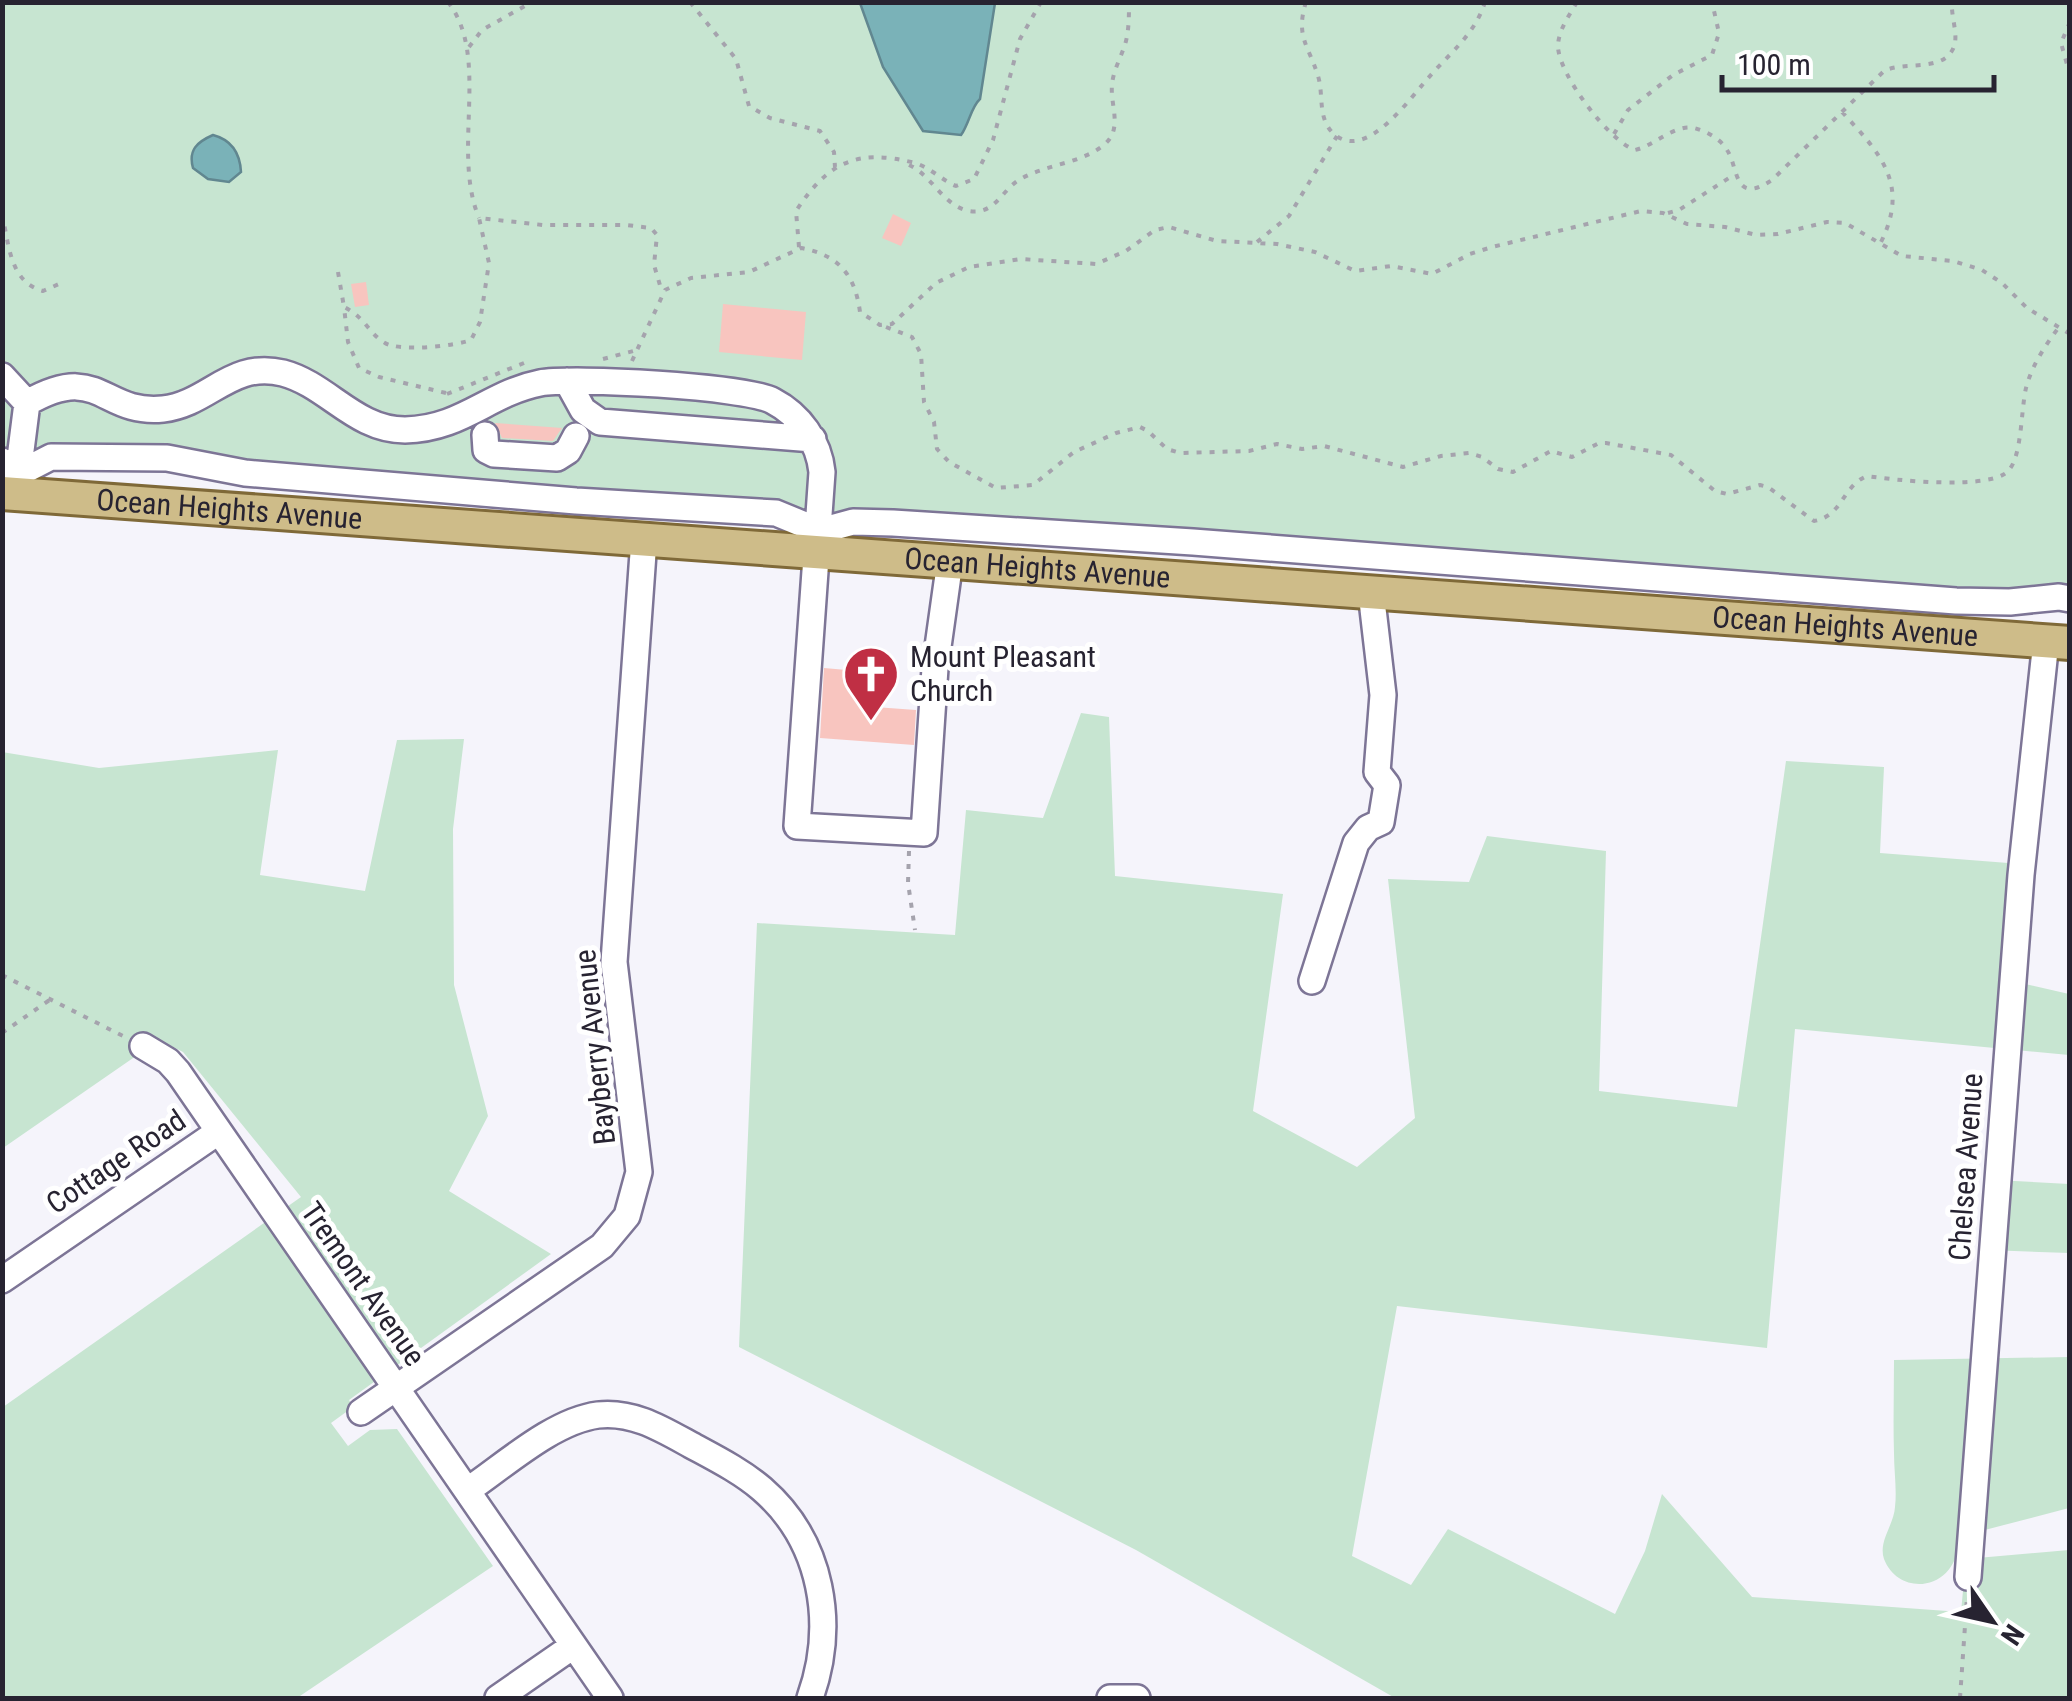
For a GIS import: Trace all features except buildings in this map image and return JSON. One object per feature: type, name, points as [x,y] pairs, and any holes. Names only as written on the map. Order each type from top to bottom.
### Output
[{"type":"main road","name":"Ocean Heights Avenue","points":[[10,481],[644,539],[818,539],[950,562],[2058,642]]},
{"type":"street","points":[[10,481],[27,403],[48,391],[74,385],[138,407],[161,409],[184,403],[232,376],[270,371],[305,381],[353,415],[390,428],[482,429],[524,388],[567,381],[763,396],[786,408],[813,439],[822,472],[796,826],[924,833],[936,668],[950,562]]},
{"type":"street","points":[[2,376],[27,403]]},
{"type":"street","points":[[482,429],[490,453],[557,458],[568,451],[576,433],[567,381]]},
{"type":"street","points":[[576,433],[616,425],[813,439]]},
{"type":"street","points":[[10,481],[51,457],[167,458],[246,473],[576,502],[776,513],[805,525],[818,539]]},
{"type":"street","points":[[818,539],[853,522],[894,523],[1956,601],[2010,602],[2058,597],[2070,600]]},
{"type":"street","name":"Bayberry Avenue","points":[[361,1412],[602,1246],[620,1226],[635,1196],[639,1158],[614,962],[644,539]]},
{"type":"street","points":[[1312,981],[1356,843],[1368,828],[1381,822],[1387,786],[1377,772],[1383,696],[1371,592]]},
{"type":"street","name":"Chelsea Avenue","points":[[1968,1577],[2020,895],[2058,642]]},
{"type":"street","name":"Tremont Avenue","points":[[143,1046],[172,1064],[610,1698]]},
{"type":"street","name":"Cottage Road","points":[[2,1280],[218,1132]]},
{"type":"street","points":[[468,1490],[560,1427],[594,1416],[620,1415],[641,1420],[724,1463],[758,1485],[778,1505],[796,1530],[813,1566],[822,1598],[824,1639],[810,1698]]},
{"type":"street","points":[[498,1698],[573,1646]]},
{"type":"street","points":[[1110,1698],[1137,1698]]},
{"type":"path","points":[[344,306],[360,314],[379,338],[394,347],[471,340],[480,322],[489,263],[468,170],[470,47],[448,2]]},
{"type":"path","points":[[470,47],[482,30],[532,2]]},
{"type":"path","points":[[690,2],[736,59],[748,106],[770,118],[820,131],[834,152],[835,167]]},
{"type":"path","points":[[800,248],[796,210],[835,167],[859,158],[895,161],[914,163],[956,186],[974,179],[993,140],[1020,39],[1040,2]]},
{"type":"path","points":[[895,161],[913,166],[949,201],[974,212],[993,206],[1026,176],[1100,148],[1110,138],[1114,125],[1112,84],[1126,43],[1129,2]]},
{"type":"path","points":[[1306,2],[1302,18],[1304,43],[1319,78],[1324,117],[1337,136],[1350,141],[1362,139],[1395,118],[1464,41],[1485,2]]},
{"type":"path","points":[[1577,2],[1560,33],[1559,60],[1575,89],[1624,146],[1635,150],[1680,130],[1696,128],[1724,146],[1734,175],[1746,186],[1756,188],[1767,184],[1884,70],[1945,59],[1954,44],[1952,2]]},
{"type":"path","points":[[1614,134],[1628,110],[1682,69],[1712,55],[1719,33],[1712,2]]},
{"type":"path","points":[[2070,22],[2061,43],[2070,75]]},
{"type":"path","points":[[1842,112],[1878,150],[1889,170],[1891,212],[1881,242]]},
{"type":"path","points":[[1257,242],[1289,216],[1337,136]]},
{"type":"path","points":[[880,325],[902,318],[936,282],[990,262],[1021,259],[1096,264],[1126,251],[1156,230],[1169,227],[1216,240],[1316,252],[1355,271],[1391,266],[1424,275],[1441,272],[1470,254],[1542,233],[1641,211],[1679,210],[1734,175]]},
{"type":"path","points":[[1663,213],[1687,224],[1725,226],[1756,235],[1837,222],[1860,230],[1902,256],[1953,261],[1982,270],[2027,308],[2070,334]]},
{"type":"path","points":[[2,214],[15,268],[26,284],[42,291],[59,284]]},
{"type":"path","points":[[479,218],[543,225],[650,228],[657,236],[654,265],[663,293]]},
{"type":"path","points":[[622,384],[663,293],[690,278],[760,269],[800,248],[823,254],[843,266],[855,284],[860,312],[880,325],[912,336],[921,354],[924,402],[934,422],[936,449],[972,478],[996,488],[1033,485],[1074,452],[1116,433],[1140,428],[1166,449],[1180,453],[1250,451],[1278,444],[1302,449],[1324,446],[1403,467],[1469,453],[1512,472],[1551,450],[1572,457],[1606,443],[1671,455],[1715,491],[1727,494],[1760,485],[1768,487],[1814,521],[1830,516],[1851,486],[1866,476],[1910,483],[1990,481],[2006,474],[2015,458],[2032,370],[2060,328]]},
{"type":"path","points":[[338,272],[348,342],[358,368],[446,393]]},
{"type":"path","points":[[909,842],[908,882],[915,930]]},
{"type":"path","points":[[2,975],[143,1046]]},
{"type":"path","points":[[2,1032],[51,999]]},
{"type":"path","points":[[1960,1698],[1968,1577]]},
{"type":"green space","points":[[2,3],[2069,3],[2069,613],[3,449]]},
{"type":"green space","points":[[1081,713],[1109,717],[1115,876],[1283,894],[1253,1111],[1357,1167],[1415,1118],[1388,879],[1469,882],[1487,836],[1606,851],[1599,1091],[1737,1107],[1786,761],[1884,767],[1880,853],[2021,864],[2012,981],[2069,994],[2069,1055],[1795,1029],[1767,1348],[1397,1306],[1352,1556],[1411,1585],[1448,1529],[1615,1614],[1645,1551],[1662,1494],[1752,1597],[1961,1612],[1966,1559],[2069,1550],[2069,1698],[1395,1698],[1136,1550],[739,1347],[757,923],[955,935],[966,810],[1043,818]]},
{"type":"green space","points":[[464,739],[453,829],[454,985],[488,1116],[449,1191],[551,1254],[349,1400],[353,1407],[331,1423],[348,1446],[370,1430],[397,1429],[493,1566],[297,1698],[3,1698],[3,1407],[301,1197],[183,1052],[150,1035],[136,1056],[3,1148],[2,752],[99,768],[278,750],[260,875],[365,891],[397,740]]},
{"type":"green space","points":[[1996,1180],[2069,1184],[2069,1253],[1987,1250]]},
{"type":"green space","points":[[2069,1357],[2069,1508],[1958,1537],[1950,1568],[1928,1583],[1915,1584],[1892,1572],[1883,1552],[1896,1501],[1894,1360]]},
{"type":"water","points":[[860,3],[995,3],[980,99],[961,135],[923,131],[883,67]]},
{"type":"water","points":[[213,135],[230,144],[239,159],[241,172],[229,182],[208,179],[193,168],[195,147]]},
{"type":"place","name":"Mount Pleasant Church","points":[[871,723]]}]
